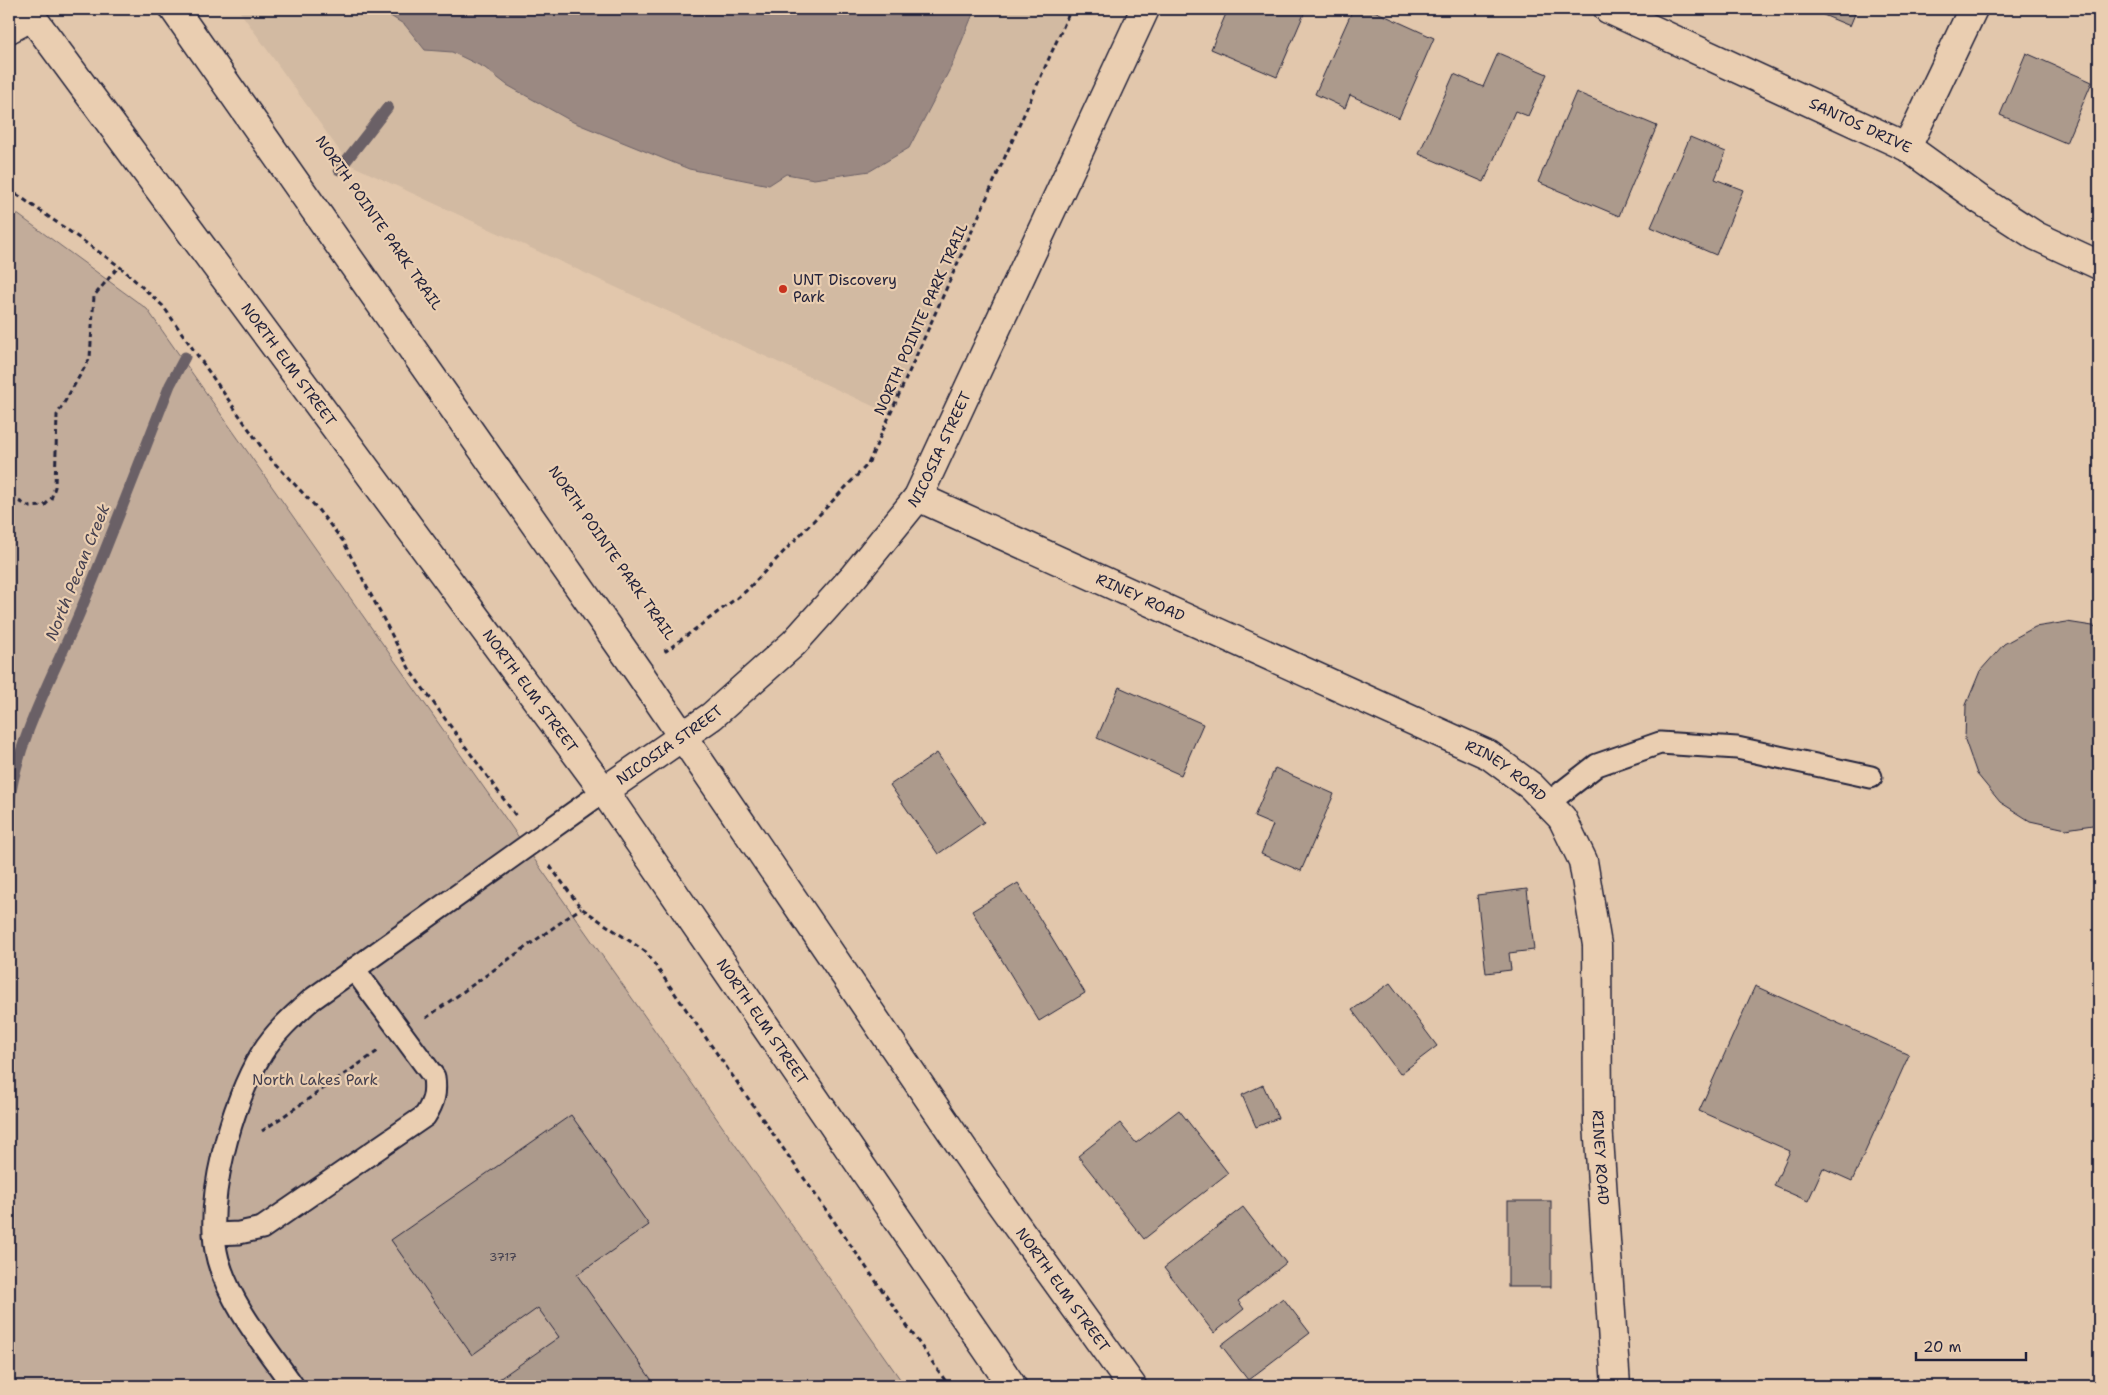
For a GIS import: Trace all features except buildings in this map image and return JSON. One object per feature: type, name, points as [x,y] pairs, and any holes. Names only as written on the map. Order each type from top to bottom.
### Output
[{"type":"main road","name":"NORTH ELM STREET","points":[[174,9],[683,736],[993,1192],[1132,1386]]},
{"type":"main road","name":"NICOSIA STREET","points":[[604,792],[712,716],[794,643],[854,576],[918,497],[1145,9]]},
{"type":"main road","name":"SANTOS DRIVE","points":[[1608,9],[1907,147],[1979,199],[2036,236],[2099,265]]},
{"type":"main road","points":[[1907,147],[1973,9]]},
{"type":"main road","name":"NORTH ELM STREET","points":[[22,18],[604,792],[1012,1386]]},
{"type":"main road","name":"RINEY ROAD","points":[[918,497],[1489,754],[1531,786],[1562,818],[1583,861],[1596,945],[1598,1124],[1616,1386]]},
{"type":"lane","points":[[1548,803],[1597,765],[1660,743],[1737,748],[1871,777]]},
{"type":"lane","points":[[293,1386],[233,1295],[218,1259],[214,1234],[219,1179],[228,1134],[248,1080],[259,1059],[286,1022],[354,968],[604,792]]},
{"type":"lane","points":[[214,1234],[240,1233],[262,1228],[425,1116],[433,1103],[436,1090],[434,1077],[354,968]]},
{"type":"path","name":"NORTH POINTE PARK TRAIL","points":[[661,643],[666,651],[746,592],[868,464],[1071,9]]},
{"type":"path","points":[[9,189],[119,266],[163,306],[267,455],[315,506],[343,541],[411,672],[516,816]]},
{"type":"path","points":[[11,497],[30,506],[44,506],[51,499],[55,487],[58,415],[90,358],[94,296],[119,266]]},
{"type":"path","points":[[550,866],[581,908],[646,952],[949,1386]]},
{"type":"shaded area","name":"UNT Discovery Park","points":[[238,9],[1071,9],[890,414],[349,164]]},
{"type":"shaded area","points":[[379,9],[975,9],[952,65],[909,148],[870,171],[814,179],[786,174],[769,185],[689,169],[573,122],[507,85],[485,68],[452,52],[425,50],[405,25]]},
{"type":"green space","name":"North Lakes Park","points":[[9,208],[147,309],[905,1386],[9,1386]]},
{"type":"waterway","name":"North Pecan Creek","points":[[339,170],[388,107]]},
{"type":"waterway","name":"North Pecan Creek","points":[[9,804],[20,754],[38,706],[80,612],[170,385],[185,357]]},
{"type":"place","name":"UNT Discovery Park","points":[[783,289]]}]
